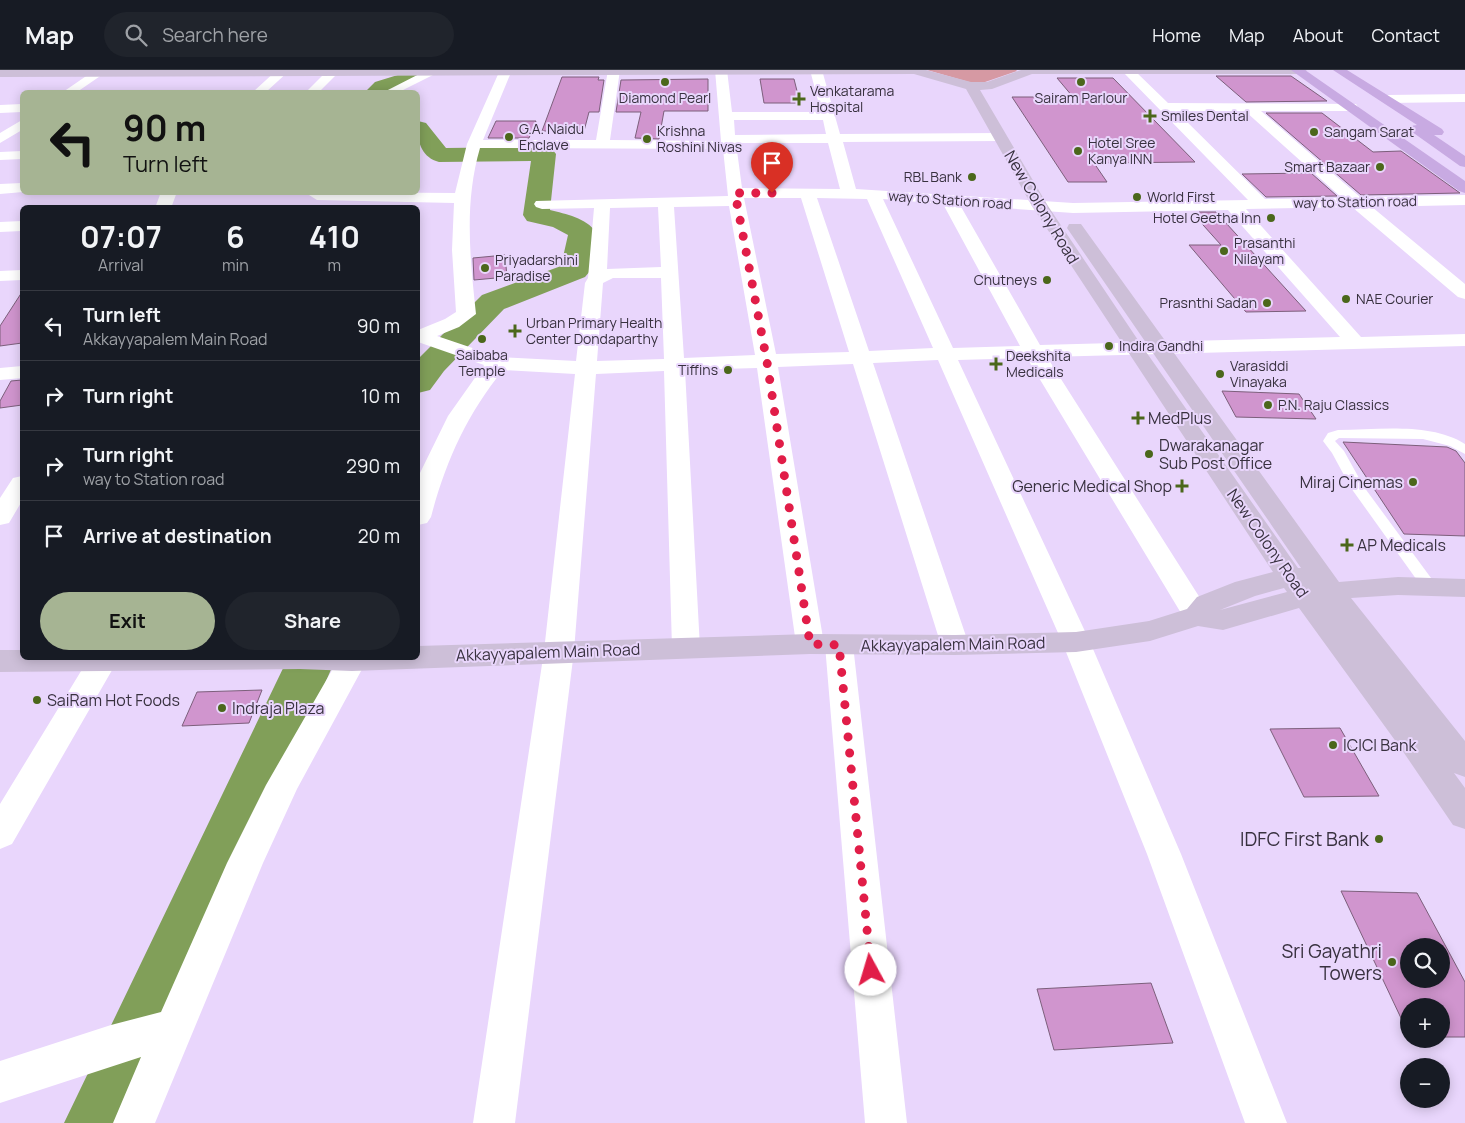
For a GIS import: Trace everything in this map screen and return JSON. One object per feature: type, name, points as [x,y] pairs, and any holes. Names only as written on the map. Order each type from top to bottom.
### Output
[{"type":"main road","points":[[0,73],[102,71],[912,70],[979,86],[1033,70],[1298,70],[1465,188]]},
{"type":"main road","points":[[1312,70],[1465,175]]},
{"type":"main road","points":[[1327,70],[1465,163]]},
{"type":"main road","points":[[1339,70],[1465,150]]},
{"type":"main road","name":"New Colony Road","points":[[979,86],[1002,148],[1134,350],[1312,586],[1366,640],[1465,764]]},
{"type":"main road","name":"New Colony Road","points":[[979,86],[1061,207],[1162,350],[1312,586],[1413,741],[1465,816]]},
{"type":"main road","points":[[1423,579],[1465,572]]},
{"type":"main road","points":[[1423,579],[1465,588]]},
{"type":"main road","name":"Akkayyapalem Main Road","points":[[420,657],[686,648],[1076,642],[1150,631],[1197,616],[1223,620],[1289,602],[1312,586],[1352,589],[1423,579]]},
{"type":"main road","points":[[0,661],[52,660]]},
{"type":"street","points":[[72,90],[102,71]]},
{"type":"street","points":[[262,90],[283,71]]},
{"type":"street","points":[[420,335],[452,323],[466,314],[460,249],[463,198],[471,152],[505,71]]},
{"type":"street","points":[[602,144],[614,71]]},
{"type":"street","points":[[721,71],[736,197],[767,362],[825,645],[886,1123]]},
{"type":"street","points":[[816,71],[839,154],[946,354],[1076,642],[1164,854],[1266,1123]]},
{"type":"street","points":[[1128,71],[1261,204]]},
{"type":"street","points":[[314,90],[333,72]]},
{"type":"street","points":[[394,90],[433,72]]},
{"type":"street","points":[[1387,99],[1465,98]]},
{"type":"street","points":[[1165,107],[1351,107]]},
{"type":"street","points":[[1248,107],[1356,202],[1465,293]]},
{"type":"street","points":[[0,109],[20,108]]},
{"type":"street","points":[[0,139],[20,125]]},
{"type":"street","points":[[471,152],[602,144],[727,132],[898,126]]},
{"type":"street","points":[[727,132],[831,127],[1002,148]]},
{"type":"street","points":[[839,154],[858,154]]},
{"type":"street","points":[[0,156],[20,155]]},
{"type":"street","points":[[0,189],[20,188]]},
{"type":"street","points":[[807,193],[955,645]]},
{"type":"street","name":"way to Station road","points":[[542,204],[602,205],[807,193],[861,194],[1061,207],[1465,200]]},
{"type":"street","points":[[316,198],[463,198]]},
{"type":"street","points":[[949,200],[1034,353],[1197,616]]},
{"type":"street","points":[[666,202],[686,648]]},
{"type":"street","points":[[494,1123],[560,651],[594,283],[597,278],[602,205]]},
{"type":"street","points":[[1233,205],[1356,343]]},
{"type":"street","points":[[0,227],[20,226]]},
{"type":"street","points":[[597,278],[611,273],[669,272]]},
{"type":"street","points":[[0,276],[20,275]]},
{"type":"street","points":[[420,337],[497,363],[586,368],[946,354],[1162,350],[1465,340]]},
{"type":"street","points":[[420,510],[433,468],[451,427],[466,402],[497,363]]},
{"type":"street","points":[[0,374],[20,372]]},
{"type":"street","points":[[0,517],[20,486]]},
{"type":"street","points":[[0,834],[102,660]]},
{"type":"street","points":[[134,1123],[163,1031],[282,785],[361,660]]},
{"type":"street","points":[[0,1082],[111,1045],[163,1031]]},
{"type":"lane","points":[[1423,579],[1358,488],[1338,451],[1329,441],[1332,436],[1338,434],[1431,436],[1455,442],[1465,450]]},
{"type":"shaded area","points":[[927,70],[1017,71],[985,82],[969,82]]},
{"type":"building","points":[[1216,76],[1291,76],[1327,101],[1246,102]]},
{"type":"building","points":[[562,77],[599,77],[598,80],[604,80],[599,112],[589,112],[584,131],[542,131]]},
{"type":"building","points":[[1057,78],[1113,78],[1195,162],[1094,163],[1107,182],[1068,182],[1012,97],[1073,97]]},
{"type":"building","points":[[708,79],[708,111],[664,111],[659,139],[635,138],[641,112],[616,112],[621,80]]},
{"type":"building","points":[[760,79],[794,79],[800,103],[764,103]]},
{"type":"building","points":[[1266,113],[1322,113],[1373,152],[1401,151],[1460,193],[1361,195]]},
{"type":"building","points":[[496,121],[536,121],[529,138],[488,138]]},
{"type":"building","points":[[1311,173],[1337,196],[1266,197],[1242,174]]},
{"type":"building","points":[[1199,212],[1216,212],[1306,311],[1246,312],[1189,245],[1221,245],[1195,216]]},
{"type":"building","name":"Priyadarshini Paradise","points":[[505,255],[507,277],[474,280],[473,258]]},
{"type":"building","points":[[20,295],[20,343],[0,346],[0,326]]},
{"type":"building","points":[[20,380],[20,405],[0,408],[0,401],[11,381]]},
{"type":"building","name":"P.N. Raju Classics","points":[[1222,391],[1299,394],[1316,419],[1236,417]]},
{"type":"building","points":[[1343,442],[1447,447],[1456,451],[1465,463],[1465,536],[1404,534]]},
{"type":"building","name":"Indraja Plaza","points":[[262,690],[249,723],[182,726],[197,692]]},
{"type":"building","points":[[1340,728],[1379,796],[1304,797],[1270,729]]},
{"type":"building","name":"Sri Gayathri Towers","points":[[1341,891],[1417,893],[1441,938],[1400,938],[1400,988],[1450,988],[1450,954],[1465,982],[1465,1037],[1450,1037],[1450,998],[1400,998],[1400,1016]]},
{"type":"building","points":[[1151,983],[1173,1043],[1054,1050],[1037,989]]},
{"type":"waterway","points":[[377,90],[382,86],[414,76]]},
{"type":"waterway","points":[[420,131],[439,155],[544,154],[536,215],[562,221],[582,232],[575,271],[493,302],[432,364],[420,380]]},
{"type":"waterway","points":[[99,1123],[311,660]]},
{"type":"place","name":"Diamond Pearl","points":[[665,82]]},
{"type":"place","name":"Sairam Parlour","points":[[1081,82]]},
{"type":"place","name":"Venkatarama Hospital","points":[[799,99]]},
{"type":"place","name":"Smiles Dental","points":[[1150,116]]},
{"type":"place","name":"Sangam Sarat","points":[[1314,132]]},
{"type":"place","name":"G.A. Naidu Enclave","points":[[509,137]]},
{"type":"place","name":"Krishna Roshini Nivas","points":[[647,139]]},
{"type":"place","name":"Hotel Sree Kanya INN","points":[[1078,151]]},
{"type":"place","name":"Smart Bazaar","points":[[1380,167]]},
{"type":"place","name":"RBL Bank","points":[[972,177]]},
{"type":"place","name":"World First","points":[[1137,197]]},
{"type":"place","name":"Hotel Geetha Inn","points":[[1271,218]]},
{"type":"place","name":"Prasanthi Nilayam","points":[[1224,251]]},
{"type":"place","name":"Priyadarshini Paradise","points":[[485,268]]},
{"type":"place","name":"Chutneys","points":[[1047,280]]},
{"type":"place","name":"NAE Courier","points":[[1346,299]]},
{"type":"place","name":"Prasnthi Sadan","points":[[1267,303]]},
{"type":"place","name":"Urban Primary Health Center Dondaparthy","points":[[515,331]]},
{"type":"place","name":"Saibaba Temple","points":[[482,339]]},
{"type":"place","name":"Indira Gandhi","points":[[1109,346]]},
{"type":"place","name":"Deekshita Medicals","points":[[996,364]]},
{"type":"place","name":"Tiffins","points":[[728,370]]},
{"type":"place","name":"Varasiddi Vinayaka","points":[[1220,374]]},
{"type":"place","name":"P.N. Raju Classics","points":[[1268,405]]},
{"type":"place","name":"MedPlus","points":[[1138,418]]},
{"type":"place","name":"Dwarakanagar Sub Post Office","points":[[1149,454]]},
{"type":"place","name":"Miraj Cinemas","points":[[1413,482]]},
{"type":"place","name":"Generic Medical Shop","points":[[1182,486]]},
{"type":"place","name":"AP Medicals","points":[[1347,545]]},
{"type":"place","name":"SaiRam Hot Foods","points":[[37,700]]},
{"type":"place","name":"Indraja Plaza","points":[[222,708]]},
{"type":"place","name":"ICICI Bank","points":[[1333,745]]},
{"type":"place","name":"IDFC First Bank","points":[[1379,839]]},
{"type":"place","name":"Sri Gayathri Towers","points":[[1392,962]]},
{"type":"route","points":[[772,193],[735,193],[767,362],[810,644],[839,645],[871,970]]}]
